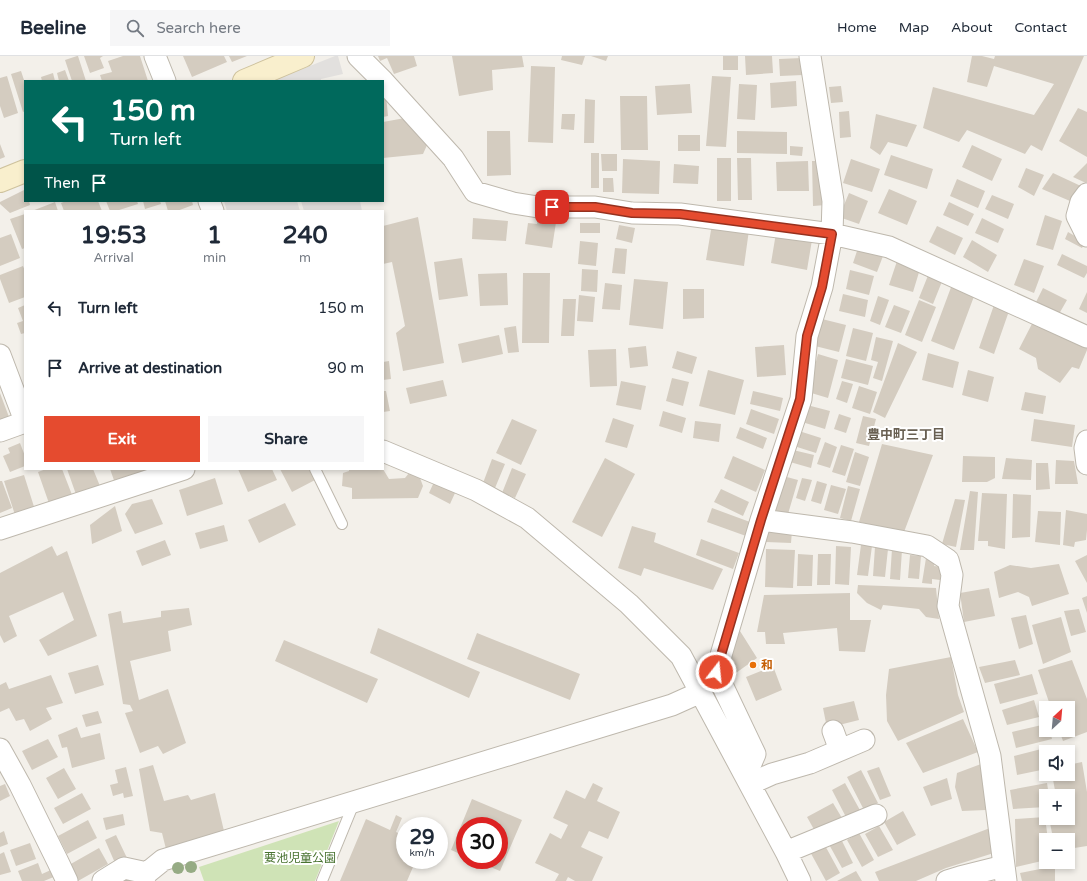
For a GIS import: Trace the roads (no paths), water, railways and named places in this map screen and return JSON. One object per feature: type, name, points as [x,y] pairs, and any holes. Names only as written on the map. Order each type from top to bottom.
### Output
[{"type":"street","points":[[155,56],[165,80]]},
{"type":"street","points":[[246,80],[303,56]]},
{"type":"street","points":[[358,56],[382,80]]},
{"type":"street","points":[[748,780],[755,754],[716,672],[761,520],[800,399],[807,336],[822,287],[832,234],[833,201],[810,56]]},
{"type":"street","points":[[384,82],[453,158],[475,192],[513,202],[538,206],[595,207],[632,213],[680,214],[832,234],[889,247],[1087,337]]},
{"type":"street","points":[[0,181],[24,171]]},
{"type":"street","points":[[1087,194],[1081,202],[1078,216],[1087,236]]},
{"type":"street","points":[[0,355],[24,418]]},
{"type":"street","points":[[0,430],[24,421]]},
{"type":"street","points":[[1087,441],[1085,448],[1087,464]]},
{"type":"street","points":[[384,451],[476,490],[527,518],[630,604],[681,656],[748,780],[800,881]]},
{"type":"street","points":[[0,529],[181,470]]},
{"type":"street","points":[[761,520],[852,532],[927,546],[948,560],[952,575],[948,606],[990,756],[1005,874],[960,877],[947,881]]},
{"type":"street","points":[[103,881],[124,868],[145,877],[163,860],[672,705],[701,692]]},
{"type":"street","points":[[748,780],[810,764],[837,741],[864,740]]},
{"type":"street","points":[[0,749],[20,785],[66,881]]},
{"type":"street","points":[[786,852],[876,815]]},
{"type":"lane","points":[[315,470],[342,524]]},
{"type":"lane","points":[[322,881],[354,802]]},
{"type":"place","name":"和","points":[[753,665]]},
{"type":"district","name":"豊中町三丁目","points":[[906,434]]},
{"type":"park label","name":"要池児童公園","points":[[300,858]]}]
